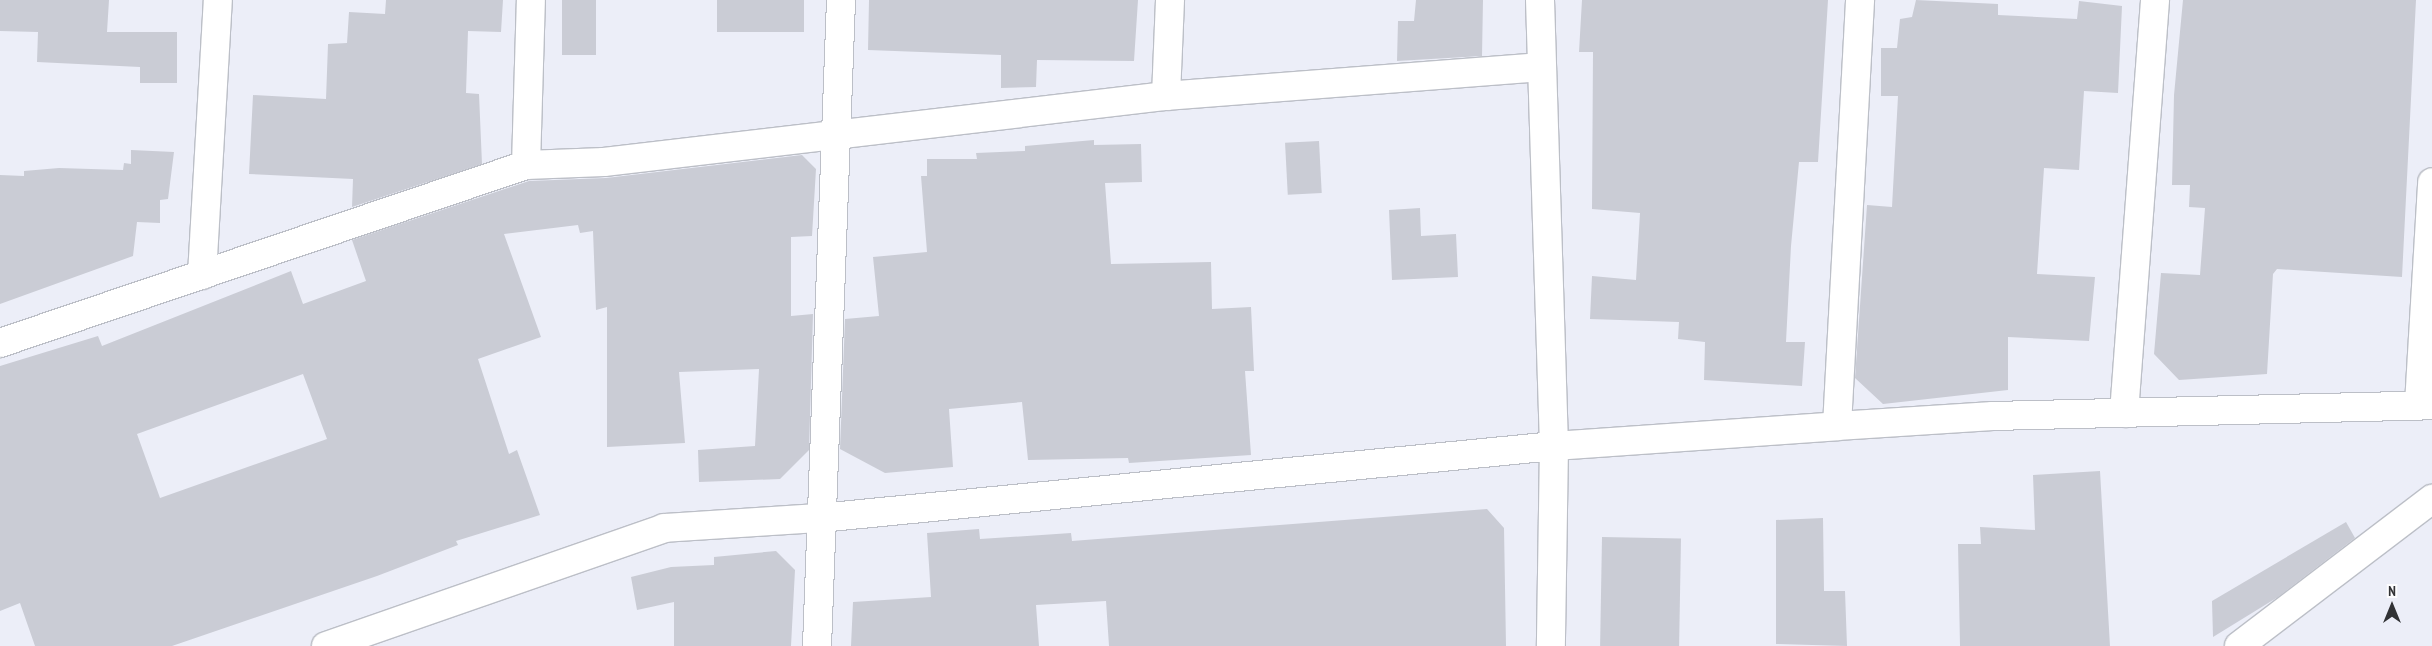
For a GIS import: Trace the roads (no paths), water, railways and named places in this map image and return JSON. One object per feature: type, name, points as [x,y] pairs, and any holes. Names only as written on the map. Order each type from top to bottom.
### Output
[{"type":"street","points":[[202,275],[218,0]]},
{"type":"street","points":[[526,165],[531,0]]},
{"type":"street","points":[[817,646],[834,134],[841,0]]},
{"type":"street","points":[[1166,96],[1170,0]]},
{"type":"street","points":[[1540,0],[1554,446],[1551,646]]},
{"type":"street","points":[[1837,426],[1860,0]]},
{"type":"street","points":[[2124,413],[2155,0]]},
{"type":"street","points":[[0,343],[526,165],[604,162],[1166,96],[1541,67]]},
{"type":"street","points":[[326,646],[664,528],[820,518],[1554,446],[1837,426],[2124,413],[2425,405],[2432,182]]},
{"type":"street","points":[[2239,646],[2432,500]]}]
